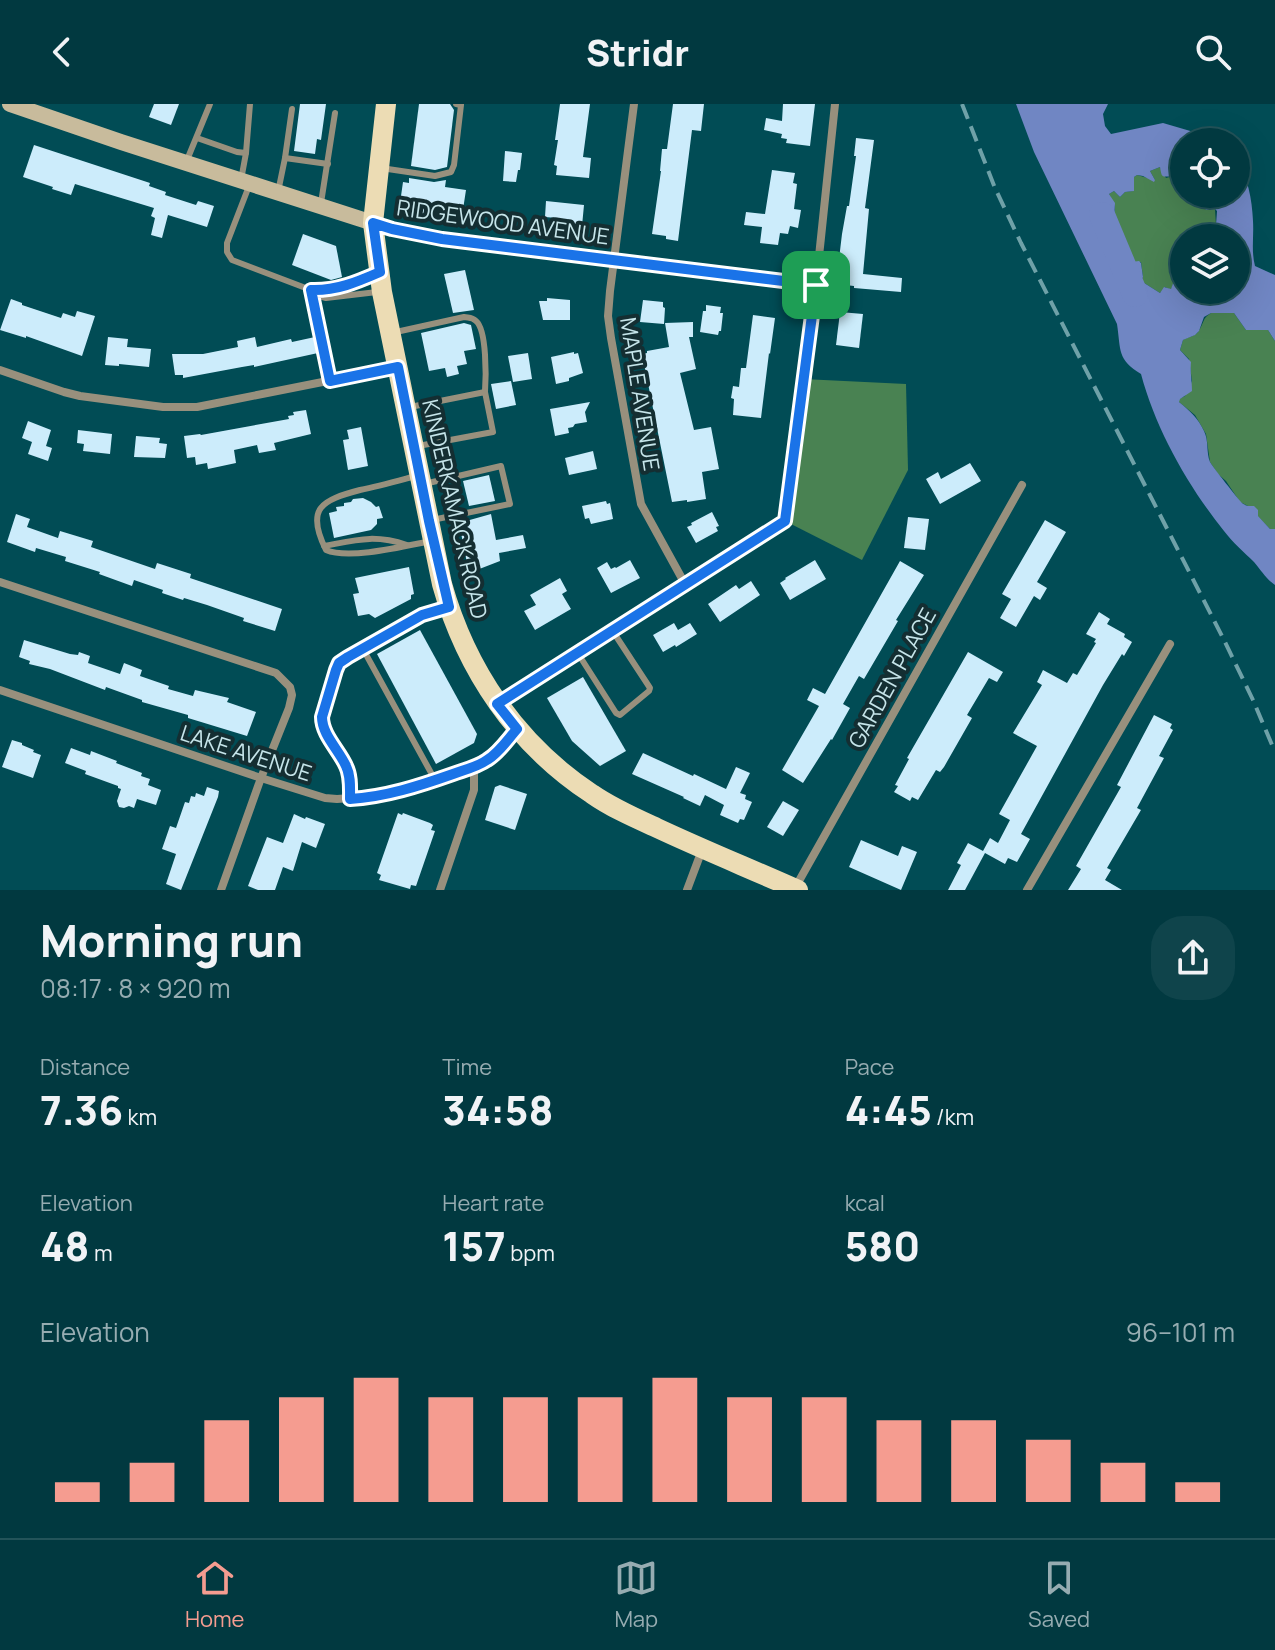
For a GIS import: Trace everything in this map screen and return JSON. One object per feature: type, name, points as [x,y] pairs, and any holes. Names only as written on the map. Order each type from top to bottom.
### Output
[{"type":"main road","name":"KINDERKAMACK ROAD","points":[[386,104],[373,223],[381,282],[449,607],[472,662],[497,704],[517,729],[561,772],[594,796],[703,849],[796,889]]},
{"type":"street","name":"RIDGEWOOD AVENUE","points":[[10,104],[392,229],[442,239],[816,285]]},
{"type":"street","name":"MAPLE AVENUE","points":[[634,104],[610,291],[609,327],[641,504],[685,584]]},
{"type":"street","points":[[497,704],[785,521],[816,285],[835,104]]},
{"type":"street","points":[[0,370],[80,396],[197,407],[398,367]]},
{"type":"street","name":"GARDEN PLACE","points":[[796,889],[1022,485]]},
{"type":"street","points":[[0,582],[276,673],[290,687],[289,708],[221,890]]},
{"type":"street","points":[[1027,890],[1170,644]]},
{"type":"street","name":"LAKE AVENUE","points":[[0,690],[325,798],[378,796],[474,767],[493,756],[517,729]]},
{"type":"street","points":[[440,890],[474,790],[474,767]]},
{"type":"street","points":[[687,890],[703,849]]},
{"type":"lane","points":[[185,163],[210,104]]},
{"type":"lane","points":[[250,104],[246,181],[227,243],[232,260],[326,298],[381,282]]},
{"type":"lane","points":[[378,168],[435,176],[451,172],[461,105],[456,104]]},
{"type":"lane","points":[[278,192],[292,109]]},
{"type":"lane","points":[[321,206],[335,113]]},
{"type":"lane","points":[[197,138],[246,153]]},
{"type":"lane","points":[[285,158],[328,164]]},
{"type":"lane","points":[[311,290],[381,282]]},
{"type":"lane","points":[[311,290],[330,381]]},
{"type":"lane","points":[[391,333],[464,317],[475,320],[480,327],[486,367],[485,392],[493,432],[414,447]]},
{"type":"lane","points":[[407,408],[485,392]]},
{"type":"lane","points":[[501,466],[510,504],[431,530],[407,545],[340,554],[326,550],[317,519],[326,502],[333,497],[501,466]]},
{"type":"lane","points":[[324,546],[368,537],[407,545]]},
{"type":"lane","points":[[350,799],[347,766],[322,725],[339,663],[422,615],[449,607]]},
{"type":"lane","points":[[577,652],[620,715],[650,688],[612,630]]},
{"type":"lane","points":[[363,649],[435,780]]},
{"type":"green space","points":[[1160,167],[1166,178],[1170,177],[1170,208],[1215,209],[1216,224],[1170,224],[1170,290],[1165,287],[1160,293],[1141,281],[1141,262],[1124,263],[1115,255],[1118,236],[1114,222],[1115,206],[1109,194],[1114,191],[1120,197],[1125,192],[1133,191],[1134,177],[1137,175],[1155,180],[1150,171]]},
{"type":"green space","points":[[1211,313],[1234,313],[1246,330],[1268,330],[1275,341],[1275,529],[1270,529],[1240,502],[1218,474],[1210,462],[1206,434],[1195,415],[1179,402],[1192,381],[1189,359],[1180,350],[1183,340],[1197,333]]},
{"type":"green space","points":[[803,379],[906,384],[908,470],[862,560],[785,521]]},
{"type":"water","points":[[1016,104],[1108,104],[1103,114],[1105,126],[1111,134],[1163,123],[1180,128],[1170,128],[1170,176],[1163,176],[1160,167],[1150,171],[1154,182],[1137,175],[1134,177],[1134,191],[1125,192],[1120,197],[1114,191],[1109,194],[1115,203],[1114,222],[1118,233],[1115,255],[1124,263],[1139,261],[1141,281],[1160,293],[1164,287],[1170,289],[1170,304],[1250,304],[1250,224],[1216,224],[1217,211],[1205,208],[1250,208],[1250,197],[1255,266],[1275,275],[1275,341],[1268,330],[1246,330],[1234,313],[1211,313],[1204,317],[1199,331],[1183,340],[1180,350],[1191,362],[1192,391],[1179,402],[1202,426],[1210,462],[1215,470],[1242,503],[1254,506],[1258,516],[1270,529],[1275,529],[1275,585],[1224,531],[1175,457],[1155,416],[1141,374],[1124,359],[1117,324],[1034,152]]},
{"type":"building","points":[[154,104],[179,104],[171,125],[149,117]]},
{"type":"building","points":[[300,104],[326,104],[321,140],[317,139],[315,154],[294,151]]},
{"type":"building","points":[[419,104],[450,104],[454,110],[447,167],[435,170],[411,166]]},
{"type":"building","points":[[560,104],[590,104],[583,157],[591,158],[589,178],[556,175],[557,166],[554,165],[558,140],[555,140]]},
{"type":"building","points":[[673,104],[704,104],[701,131],[692,130],[678,241],[652,234],[662,149],[667,149]]},
{"type":"building","points":[[783,104],[815,104],[810,146],[786,143],[787,139],[781,138],[782,134],[764,130],[766,118],[782,121]]},
{"type":"building","points":[[856,138],[874,140],[865,208],[869,209],[863,274],[902,278],[901,292],[836,284],[856,156]]},
{"type":"building","points":[[34,145],[150,183],[149,186],[166,192],[165,195],[196,205],[198,201],[214,206],[207,227],[168,215],[162,238],[151,235],[154,208],[75,184],[71,195],[23,177]]},
{"type":"building","points":[[505,151],[522,153],[516,182],[503,181]]},
{"type":"building","points":[[772,170],[795,173],[794,209],[801,210],[798,228],[790,226],[788,234],[780,233],[778,245],[760,243],[762,227],[744,225],[746,212],[765,214]]},
{"type":"building","points":[[409,178],[434,182],[446,180],[445,187],[466,190],[462,216],[437,212],[437,219],[403,215],[399,210],[403,182],[409,183]]},
{"type":"building","points":[[546,201],[584,205],[582,226],[557,224],[557,218],[545,217]]},
{"type":"building","points":[[303,234],[336,246],[342,277],[331,280],[292,265]]},
{"type":"building","points":[[465,270],[474,310],[453,313],[444,274]]},
{"type":"building","points":[[547,298],[570,300],[570,320],[543,320],[539,301],[547,301]]},
{"type":"building","points":[[11,299],[61,318],[63,313],[75,317],[77,311],[95,316],[82,356],[0,330]]},
{"type":"building","points":[[643,300],[663,302],[664,324],[640,322]]},
{"type":"building","points":[[706,305],[721,307],[720,313],[723,313],[718,335],[700,332]]},
{"type":"building","points":[[840,312],[863,314],[859,348],[836,345]]},
{"type":"building","points":[[753,315],[775,318],[761,418],[733,415],[734,399],[731,398],[733,386],[739,387],[741,368],[746,368]]},
{"type":"building","points":[[693,322],[693,337],[689,337],[696,369],[680,373],[694,430],[711,427],[719,469],[702,472],[706,499],[672,502],[642,354],[669,347],[665,323]]},
{"type":"building","points":[[464,323],[471,325],[476,349],[464,351],[467,364],[457,366],[459,374],[447,377],[445,368],[429,371],[421,333]]},
{"type":"building","points":[[108,337],[128,339],[127,347],[151,349],[149,367],[105,365]]},
{"type":"building","points":[[255,337],[257,347],[315,337],[318,353],[183,378],[183,375],[175,375],[172,354],[203,354],[238,347],[237,341]]},
{"type":"building","points":[[528,353],[532,379],[513,382],[508,356]]},
{"type":"building","points":[[578,353],[583,373],[556,384],[551,357]]},
{"type":"building","points":[[511,381],[516,405],[496,409],[491,384]]},
{"type":"building","points":[[590,402],[585,412],[587,422],[575,424],[568,428],[569,433],[555,436],[550,409]]},
{"type":"building","points":[[306,410],[311,434],[274,443],[276,450],[259,453],[257,445],[234,450],[236,463],[208,469],[207,463],[196,465],[195,457],[187,458],[184,436],[289,419],[293,412]]},
{"type":"building","points":[[28,421],[51,430],[46,446],[52,448],[48,461],[28,454],[32,442],[22,438]]},
{"type":"building","points":[[361,427],[368,466],[348,470],[343,440],[349,439],[347,430]]},
{"type":"building","points":[[78,430],[112,434],[110,454],[83,451],[84,444],[77,443]]},
{"type":"building","points":[[136,436],[160,438],[159,443],[167,444],[165,458],[134,457]]},
{"type":"building","points":[[593,451],[597,469],[569,475],[565,458]]},
{"type":"building","points":[[970,463],[981,481],[940,504],[926,479],[938,472],[941,479]]},
{"type":"building","points":[[489,475],[495,501],[469,506],[463,481]]},
{"type":"building","points":[[363,498],[379,506],[383,518],[377,519],[371,530],[334,538],[329,513],[353,499]]},
{"type":"building","points":[[606,501],[610,503],[613,519],[591,524],[589,518],[585,519],[582,506]]},
{"type":"building","points":[[712,512],[719,526],[716,527],[718,531],[696,543],[687,527]]},
{"type":"building","points":[[16,514],[30,519],[27,527],[58,538],[60,531],[93,541],[91,547],[155,569],[157,563],[191,574],[190,578],[282,609],[275,631],[207,605],[162,593],[163,590],[134,580],[132,586],[65,561],[66,557],[36,548],[35,552],[7,542]]},
{"type":"building","points":[[491,514],[496,540],[523,535],[526,548],[499,553],[500,561],[469,573],[459,523]]},
{"type":"building","points":[[908,517],[929,519],[925,550],[904,548]]},
{"type":"building","points":[[1045,520],[1066,532],[1037,582],[1047,588],[1040,600],[1034,596],[1016,627],[1000,618],[1011,599],[1002,594]]},
{"type":"building","points":[[630,560],[640,578],[611,593],[597,568],[607,562],[611,569],[616,568]]},
{"type":"building","points":[[815,560],[826,579],[790,600],[780,583]]},
{"type":"building","points":[[900,561],[924,575],[864,679],[859,676],[843,704],[850,708],[803,783],[782,770],[819,706],[807,700],[813,688],[825,694]]},
{"type":"building","points":[[409,567],[414,594],[411,599],[375,618],[369,614],[358,616],[353,594],[359,593],[355,578]]},
{"type":"building","points":[[560,578],[567,591],[562,594],[571,609],[535,630],[524,611],[536,605],[530,595]]},
{"type":"building","points":[[751,581],[760,595],[720,622],[708,604],[736,585],[739,589]]},
{"type":"building","points":[[1099,612],[1110,619],[1107,624],[1125,634],[1124,637],[1132,642],[1103,685],[1021,834],[1030,839],[1017,862],[1008,858],[1005,864],[985,853],[965,890],[948,890],[968,843],[983,851],[990,838],[998,843],[1010,820],[999,814],[1037,746],[1013,733],[1042,685],[1037,682],[1043,670],[1067,683],[1073,673],[1077,675],[1096,643],[1096,639],[1086,634]]},
{"type":"building","points":[[674,623],[678,630],[690,623],[697,634],[663,652],[653,635]]},
{"type":"building","points":[[420,630],[477,734],[474,743],[436,764],[377,654]]},
{"type":"building","points":[[24,640],[70,654],[78,655],[79,652],[90,656],[88,663],[120,674],[124,663],[142,670],[140,676],[169,686],[168,689],[193,696],[195,690],[229,698],[227,702],[256,712],[247,736],[188,718],[188,715],[142,702],[106,687],[105,690],[29,664],[30,661],[19,657]]},
{"type":"building","points":[[968,652],[1003,672],[997,682],[989,678],[967,715],[972,718],[944,767],[940,772],[936,770],[918,800],[912,797],[910,801],[894,792],[898,786],[895,785],[907,758]]},
{"type":"building","points":[[583,677],[626,751],[600,766],[572,741],[547,698]]},
{"type":"building","points":[[1154,715],[1172,724],[1170,728],[1173,730],[1159,756],[1164,758],[1137,808],[1141,810],[1107,868],[1111,870],[1105,880],[1122,890],[1068,890],[1081,869],[1076,866],[1121,787],[1117,785]]},
{"type":"building","points":[[12,740],[41,755],[33,778],[2,767]]},
{"type":"building","points":[[71,748],[90,755],[91,751],[142,773],[141,776],[150,779],[148,785],[161,790],[156,805],[137,799],[134,808],[119,807],[117,801],[121,789],[118,786],[65,763]]},
{"type":"building","points":[[643,753],[726,789],[736,767],[750,773],[740,793],[752,802],[744,820],[740,819],[738,823],[720,815],[724,805],[705,795],[700,806],[632,774]]},
{"type":"building","points":[[500,785],[527,794],[515,830],[485,820],[495,787]]},
{"type":"building","points":[[207,787],[219,791],[218,797],[181,890],[166,884],[176,854],[162,849],[170,826],[176,828],[185,802],[189,803],[196,793],[204,796]]},
{"type":"building","points":[[783,801],[799,810],[783,836],[767,827]]},
{"type":"building","points":[[398,813],[430,823],[433,825],[431,830],[435,831],[416,886],[411,885],[410,889],[379,880],[381,875],[377,873]]},
{"type":"building","points":[[294,814],[325,824],[316,848],[302,842],[293,871],[283,867],[275,890],[258,890],[248,886],[267,837],[283,843]]},
{"type":"building","points":[[861,840],[898,856],[902,846],[917,852],[901,890],[849,867]]},
{"type":"waterway","points":[[1102,215],[1135,294]]},
{"type":"railway","points":[[962,104],[995,188],[1021,243],[1223,638],[1275,752]]},
{"type":"route","points":[[373,223],[442,239],[498,247],[816,285],[785,521],[497,704],[517,729],[486,761],[378,796],[350,799],[347,766],[322,725],[339,663],[422,615],[449,607],[398,367],[330,381],[311,290],[352,284],[380,272],[373,223]]}]
